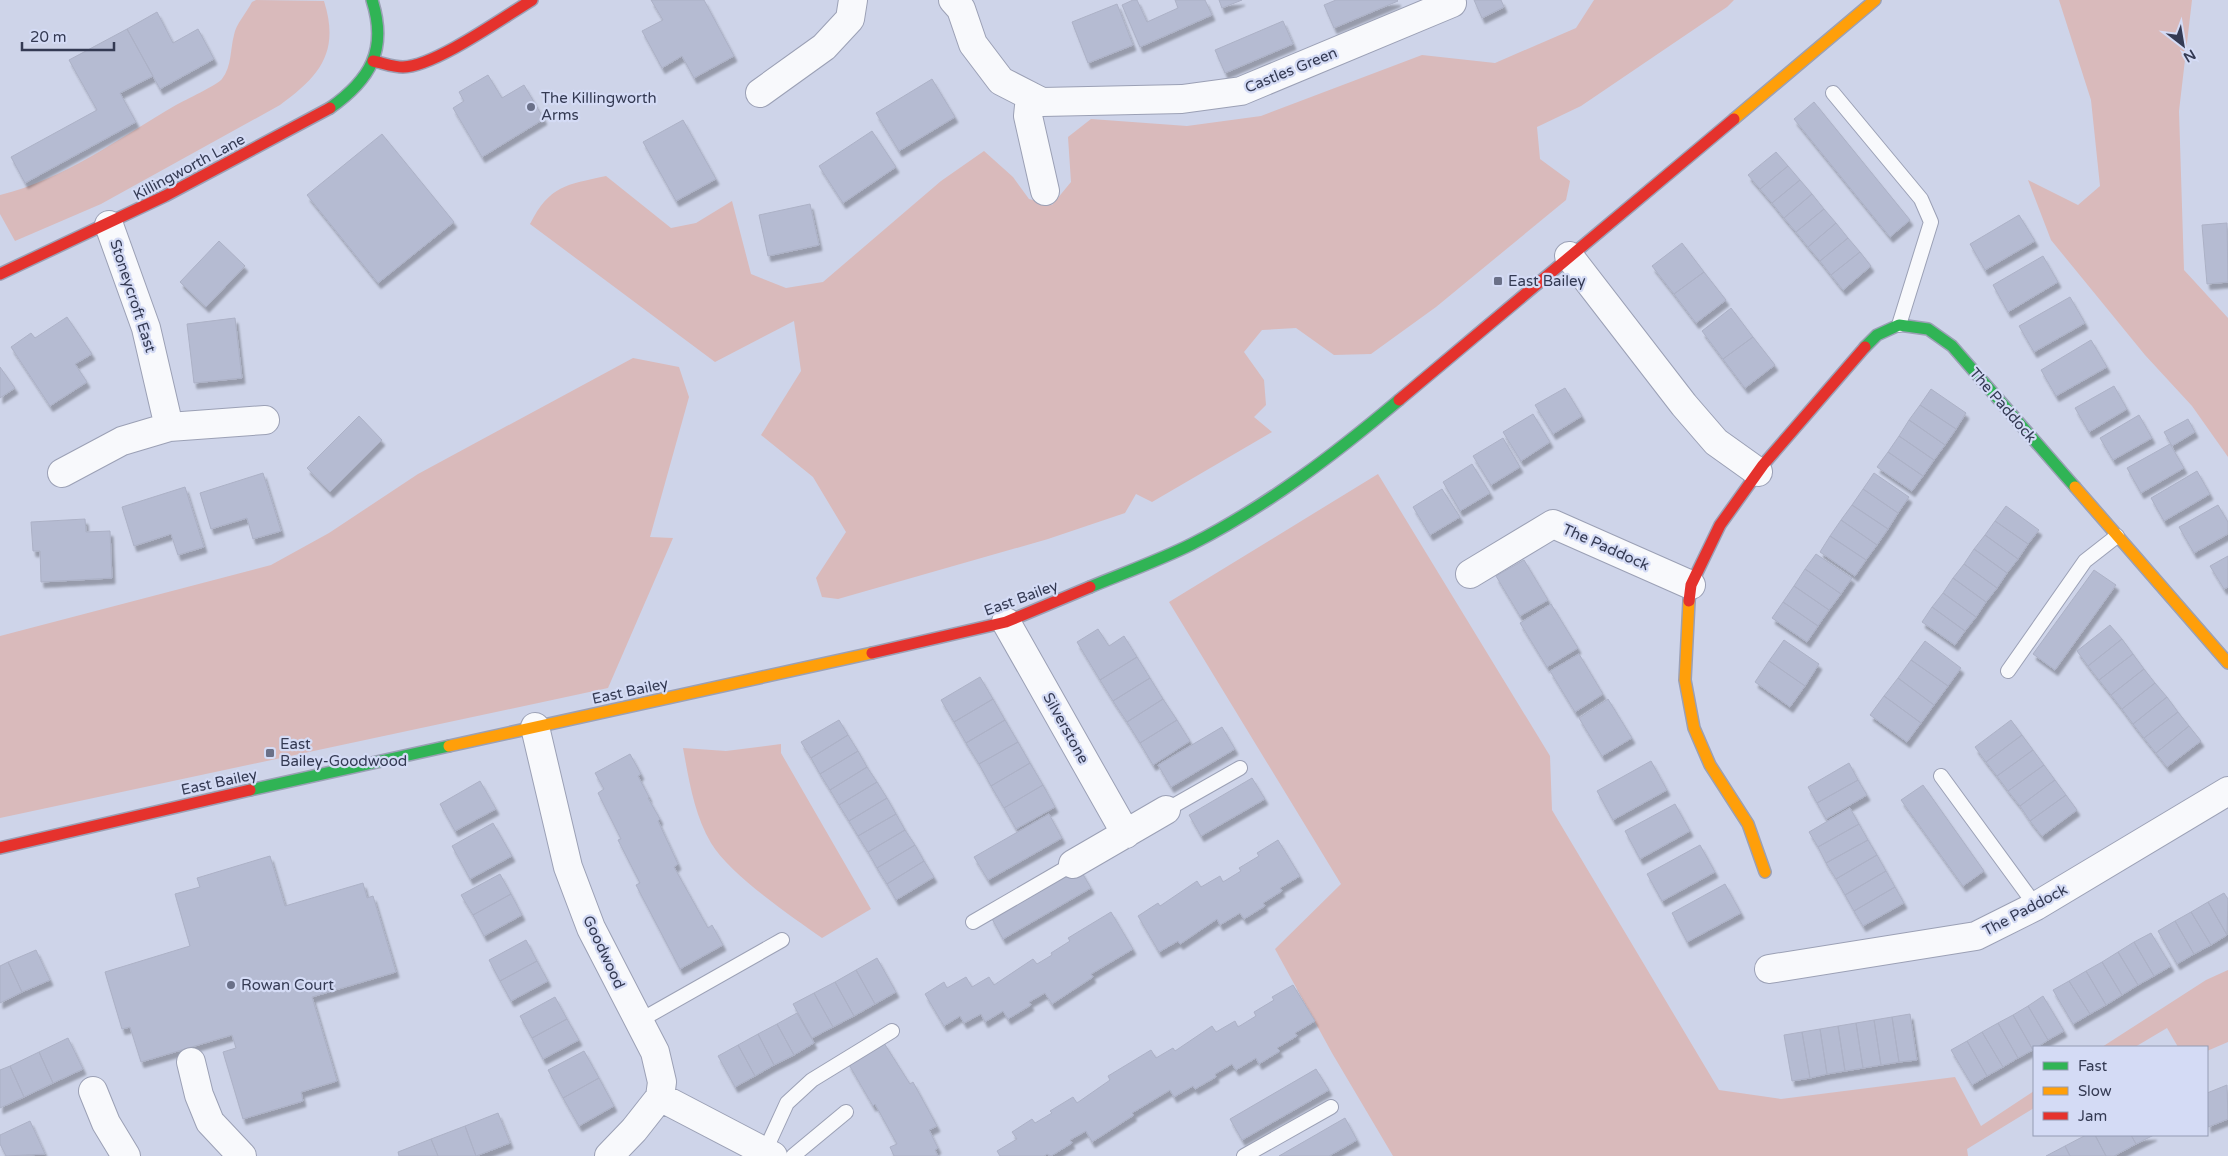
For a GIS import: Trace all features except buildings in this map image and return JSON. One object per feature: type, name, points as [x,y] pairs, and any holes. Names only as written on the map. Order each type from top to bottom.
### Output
[{"type":"street","points":[[372,0],[379,29],[378,47],[373,61],[405,67],[421,64],[443,53],[532,0]]},
{"type":"street","points":[[760,93],[824,47],[850,19],[854,0]]},
{"type":"street","name":"Castles Green","points":[[953,0],[961,10],[973,44],[1001,81],[1042,102],[1182,99],[1241,91],[1452,3],[1450,0]]},
{"type":"street","name":"East Bailey","points":[[0,848],[535,727],[784,674],[1006,622],[1192,544],[1278,494],[1366,428],[1875,0]]},
{"type":"street","name":"Killingworth Lane","points":[[0,274],[109,225],[328,109],[363,78],[373,61]]},
{"type":"street","points":[[1030,96],[1028,116],[1045,191]]},
{"type":"street","name":"Stoneycroft East","points":[[109,225],[146,328],[169,427]]},
{"type":"street","points":[[1569,256],[1684,405],[1716,442],[1758,472]]},
{"type":"street","points":[[1765,872],[1748,824],[1710,764],[1694,728],[1685,680],[1687,614],[1692,585],[1720,525],[1758,472],[1853,360],[1877,335],[1899,325]]},
{"type":"street","name":"The Paddock","points":[[1899,325],[1928,329],[1952,346],[2228,663]]},
{"type":"street","points":[[62,473],[122,441],[169,427],[265,420]]},
{"type":"street","name":"The Paddock","points":[[1470,574],[1553,524],[1692,585]]},
{"type":"street","name":"Silverstone","points":[[1006,622],[1126,834]]},
{"type":"street","name":"Goodwood","points":[[535,727],[568,867],[591,928],[622,993],[655,1052],[662,1082],[660,1097]]},
{"type":"street","name":"The Paddock","points":[[1769,969],[1976,936],[2036,906],[2228,791]]},
{"type":"street","points":[[1073,864],[1166,810]]},
{"type":"street","points":[[191,1062],[199,1095],[210,1122],[242,1156]]},
{"type":"street","points":[[93,1091],[106,1123],[126,1156]]},
{"type":"street","points":[[609,1156],[634,1130],[660,1097],[769,1154]]},
{"type":"lane","points":[[1833,93],[1921,199],[1931,222],[1899,325]]},
{"type":"lane","points":[[2008,671],[2085,561],[2117,536]]},
{"type":"lane","points":[[1166,810],[1240,768]]},
{"type":"lane","points":[[1941,776],[2036,906]]},
{"type":"lane","points":[[973,922],[1073,864]]},
{"type":"lane","points":[[639,1021],[782,940]]},
{"type":"lane","points":[[769,1154],[787,1103],[812,1080],[892,1030]]},
{"type":"lane","points":[[1244,1156],[1331,1107]]},
{"type":"lane","points":[[793,1156],[846,1112]]},
{"type":"shaded area","points":[[256,0],[324,1],[330,35],[328,49],[316,73],[306,84],[280,105],[101,204],[15,241],[0,214],[0,195],[47,179],[69,168],[219,82],[228,69],[237,27],[252,2]]},
{"type":"shaded area","points":[[1594,0],[1734,0],[1727,7],[1581,106],[1537,127],[1540,159],[1570,181],[1566,200],[1436,307],[1371,354],[1334,355],[1296,328],[1262,330],[1244,352],[1264,380],[1266,405],[1254,417],[1272,432],[1152,502],[1136,494],[1125,513],[1048,539],[838,599],[822,597],[816,578],[846,532],[813,477],[761,435],[801,371],[794,321],[715,362],[530,224],[537,211],[552,194],[570,185],[606,176],[671,228],[696,223],[732,201],[751,274],[786,288],[823,282],[941,181],[984,151],[1013,177],[1029,199],[1052,205],[1071,182],[1068,137],[1091,119],[1187,126],[1261,116],[1422,55],[1495,63],[1576,28]]},
{"type":"shaded area","points":[[2059,0],[2192,0],[2179,111],[2184,270],[2228,318],[2228,457],[2192,406],[2145,355],[2051,240],[2028,180],[2078,205],[2100,186],[2091,100]]},
{"type":"shaded area","points":[[633,358],[679,367],[689,397],[650,537],[673,538],[608,688],[0,818],[0,636],[271,565],[329,533],[418,474]]},
{"type":"shaded area","points":[[1378,474],[1550,756],[1552,810],[1719,1090],[1781,1099],[1955,1077],[1981,1126],[2033,1092],[2033,1109],[1967,1149],[1968,1156],[1393,1156],[1332,1053],[1275,949],[1341,884],[1169,602]]},
{"type":"shaded area","points":[[781,744],[781,753],[871,909],[822,938],[746,881],[720,855],[711,843],[700,820],[693,797],[683,748],[726,751]]},
{"type":"shaded area","points":[[2228,970],[2228,1042],[2208,1051],[2208,1046],[2177,1046],[2167,1028],[2137,1046],[2104,1046],[2206,980]]},
{"type":"traffic: fast","points":[[330,108],[356,86],[372,62],[378,34],[372,0]]},
{"type":"traffic: fast","points":[[1865,347],[1877,335],[1899,325],[1928,329],[1952,346],[2075,487]]},
{"type":"traffic: fast","points":[[1090,587],[1180,550],[1247,513],[1300,478],[1399,400]]},
{"type":"traffic: fast","points":[[250,790],[449,746]]},
{"type":"traffic: slow","points":[[1734,119],[1875,0]]},
{"type":"traffic: slow","points":[[2075,487],[2228,663]]},
{"type":"traffic: slow","points":[[1689,601],[1685,680],[1694,728],[1710,765],[1748,824],[1765,872]]},
{"type":"traffic: slow","points":[[449,746],[872,653]]},
{"type":"traffic: jam","points":[[373,61],[403,67],[416,65],[432,59],[469,40],[532,0]]},
{"type":"traffic: jam","points":[[0,274],[165,196],[330,108]]},
{"type":"traffic: jam","points":[[1399,400],[1734,119]]},
{"type":"traffic: jam","points":[[1689,601],[1691,585],[1720,525],[1763,465],[1865,347]]},
{"type":"traffic: jam","points":[[872,653],[1006,622],[1090,587]]},
{"type":"traffic: jam","points":[[0,848],[250,790]]},
{"type":"place","name":"The Killingworth Arms","points":[[531,107]]},
{"type":"place","name":"East Bailey","points":[[1498,281]]},
{"type":"place","name":"East Bailey-Goodwood","points":[[270,753]]},
{"type":"place","name":"Rowan Court","points":[[231,985]]}]
